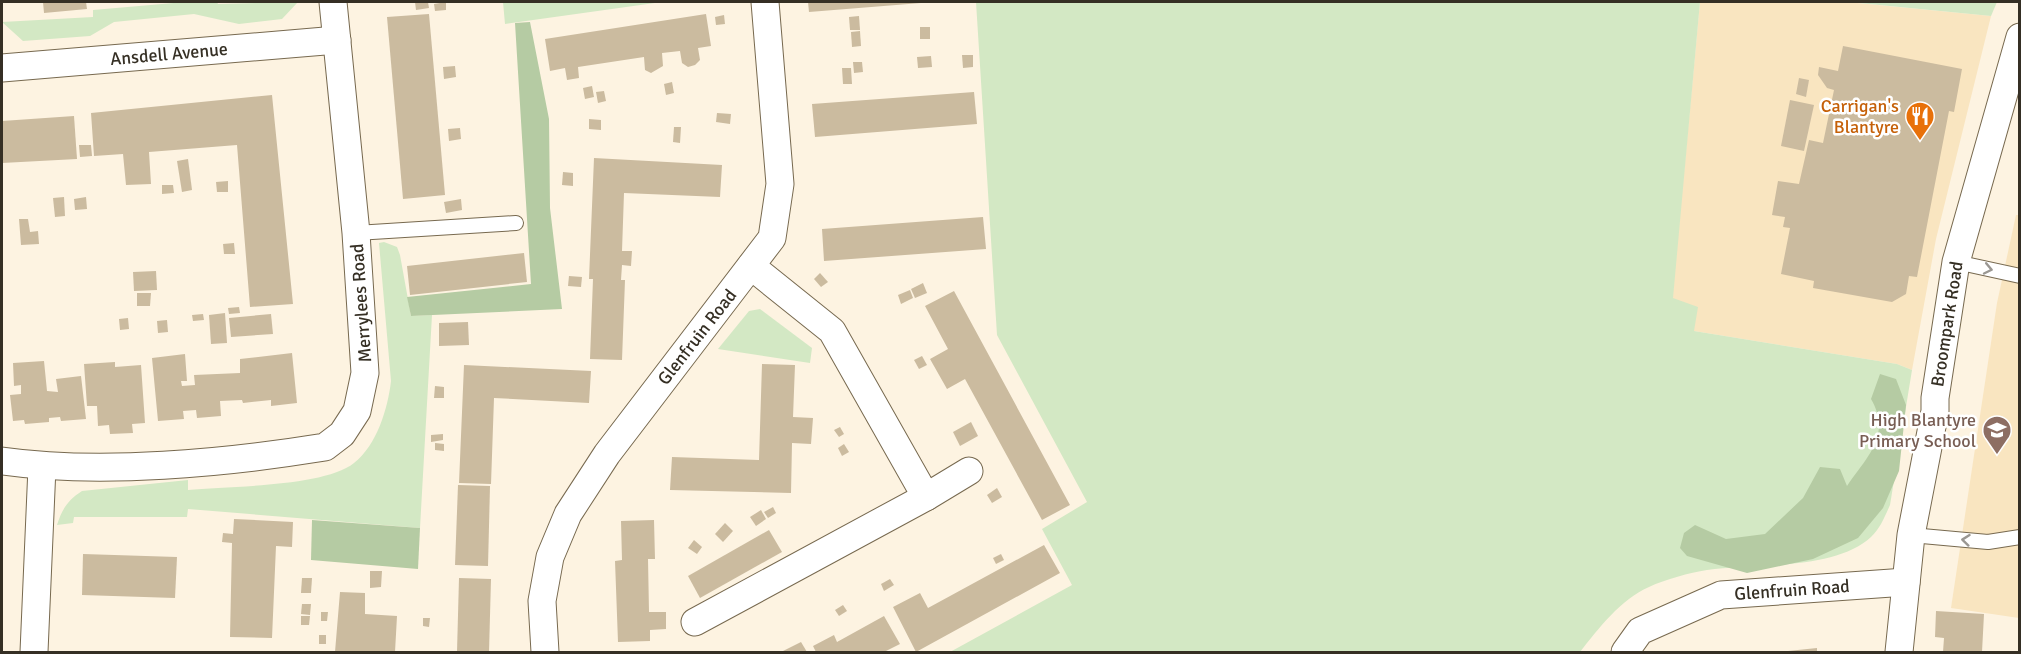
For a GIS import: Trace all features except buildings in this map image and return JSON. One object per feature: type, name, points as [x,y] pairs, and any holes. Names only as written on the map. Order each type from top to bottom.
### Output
[{"type":"street","name":"Merrylees Road","points":[[2,461],[42,466],[188,463],[325,447],[342,434],[357,411],[365,372],[356,233],[333,2]]},
{"type":"street","name":"Glenfruin Road","points":[[545,652],[542,601],[550,557],[568,514],[607,454],[772,238],[780,184],[765,2]]},
{"type":"street","name":"Broompark Road","points":[[1899,652],[1911,535],[1935,411],[1935,398],[1956,262],[2019,39]]},
{"type":"street","name":"Ansdell Avenue","points":[[2,68],[337,40]]},
{"type":"street","points":[[751,266],[832,331],[926,497]]},
{"type":"street","points":[[34,652],[42,466]]},
{"type":"street","points":[[695,622],[926,497],[969,471]]},
{"type":"street","name":"Glenfruin Road","points":[[1625,652],[1640,631],[1720,595],[1906,582]]},
{"type":"lane","points":[[356,233],[516,223]]},
{"type":"lane","points":[[1956,262],[2019,276]]},
{"type":"lane","points":[[1911,535],[1988,542],[2019,537]]},
{"type":"shaded area","points":[[1700,2],[1847,2],[1991,16],[1936,239],[1912,370],[1897,364],[1694,331],[1672,299]]},
{"type":"shaded area","name":"High Blantyre Primary School","points":[[2016,215],[2019,215],[2019,618],[1951,608],[1997,303]]},
{"type":"green space","points":[[185,2],[217,2],[218,4],[298,2],[282,19],[239,24],[194,14],[114,22],[90,36],[23,41],[2,22],[93,17],[93,10]]},
{"type":"green space","points":[[503,2],[662,2],[505,24]]},
{"type":"green space","points":[[976,2],[1700,2],[1673,298],[1698,307],[1694,331],[1897,364],[1912,370],[1890,505],[1880,526],[1871,537],[1856,548],[1837,555],[1793,564],[1707,570],[1656,584],[1638,593],[1619,607],[1580,652],[950,652],[1072,585],[1042,529],[1087,502],[997,335]]},
{"type":"green space","points":[[1849,2],[1997,2],[1991,16]]},
{"type":"green space","points":[[530,22],[549,119],[550,208],[562,309],[411,316],[407,297],[531,284],[515,23]]},
{"type":"green space","points":[[384,242],[397,247],[400,255],[411,316],[432,315],[420,528],[188,509],[187,517],[74,517],[73,523],[57,525],[66,505],[82,491],[188,480],[188,490],[275,484],[321,477],[340,471],[354,463],[369,446],[380,425],[391,381],[379,243]]},
{"type":"green space","points":[[760,309],[812,348],[810,363],[718,349],[749,311]]},
{"type":"green space","points":[[1880,374],[1896,379],[1906,405],[1899,471],[1883,508],[1858,538],[1813,559],[1747,573],[1687,556],[1680,548],[1684,533],[1695,525],[1726,539],[1765,534],[1803,498],[1820,467],[1840,469],[1847,486],[1869,455],[1878,435],[1877,412],[1871,399]]},
{"type":"green space","points":[[312,520],[420,528],[418,569],[311,560]]},
{"type":"place","name":"Carrigan's Blantyre","points":[[1920,142]]},
{"type":"place","name":"High Blantyre Primary School","points":[[1997,456]]}]
